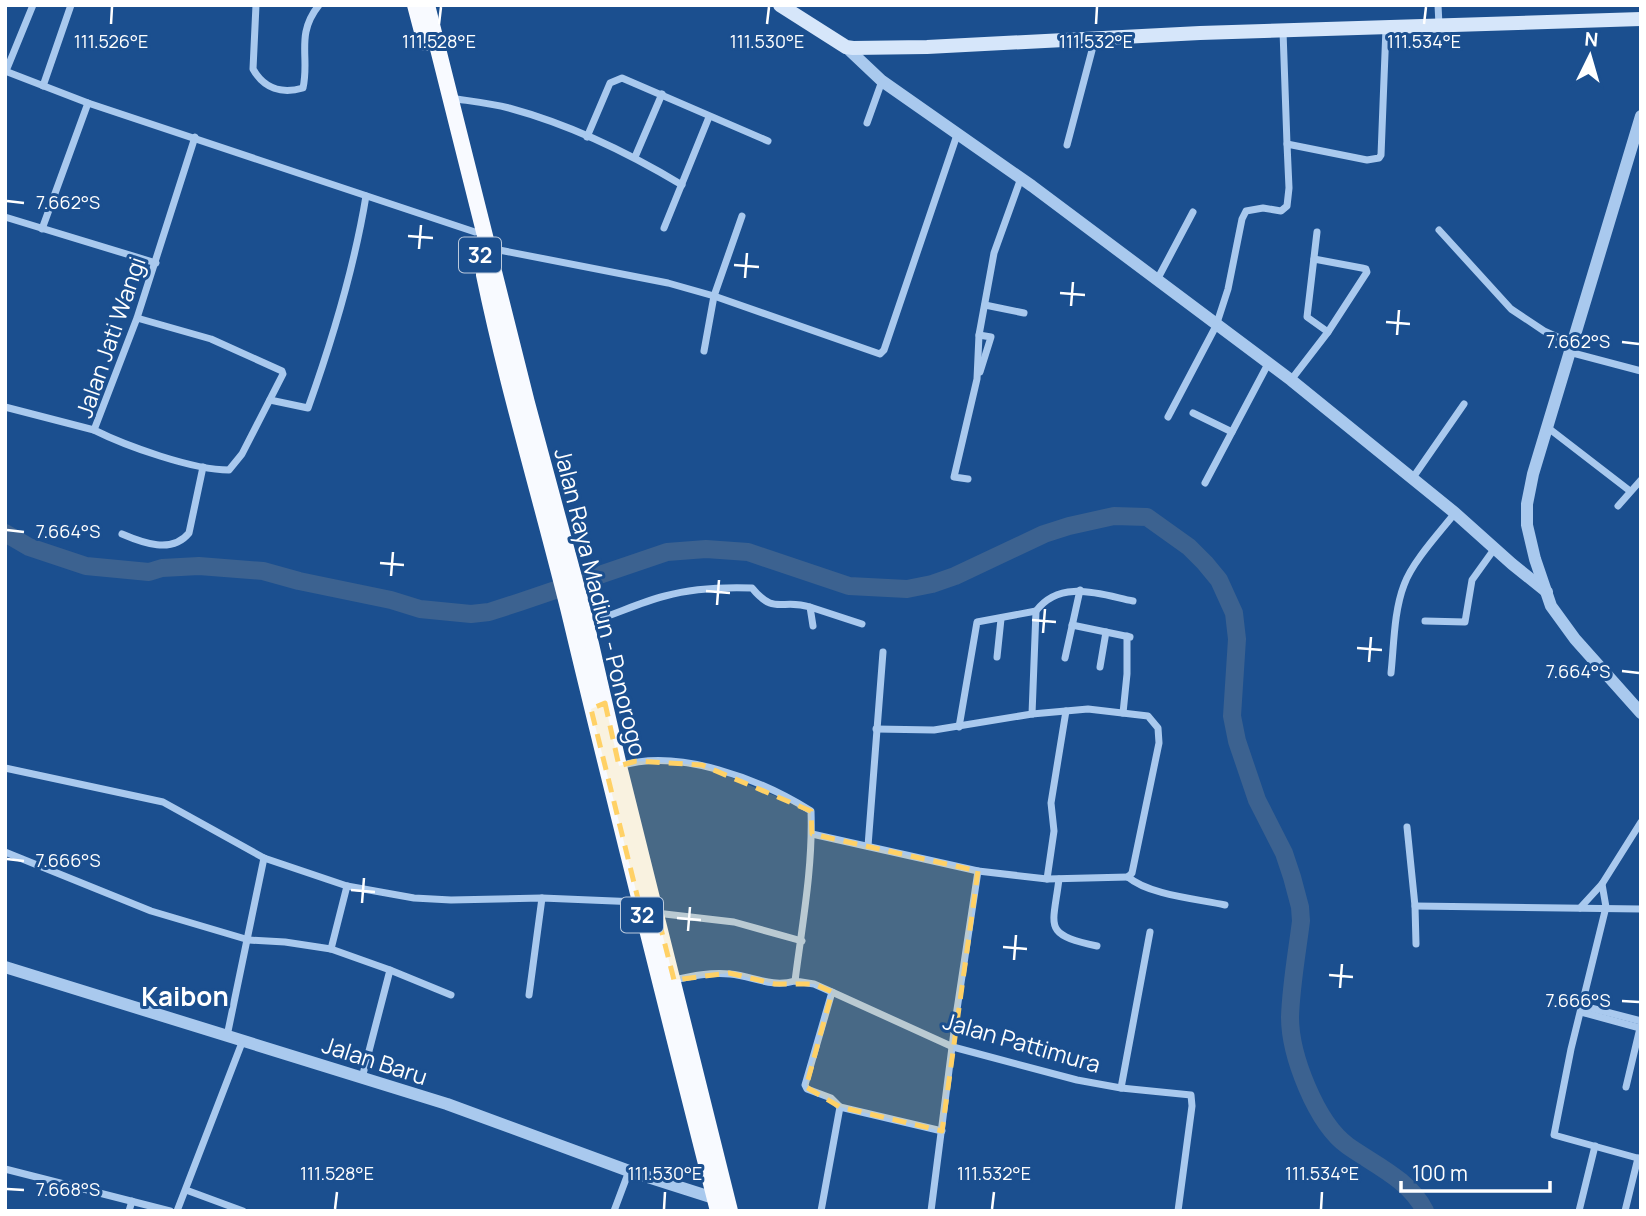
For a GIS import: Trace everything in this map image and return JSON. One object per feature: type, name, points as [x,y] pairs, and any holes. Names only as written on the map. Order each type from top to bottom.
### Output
[{"type":"highway","name":"Jalan Raya Madiun - Ponorogo","points":[[415,5],[475,232],[500,351],[521,404]]},
{"type":"highway","name":"Jalan Raya Madiun - Ponorogo","points":[[427,5],[487,248],[521,404],[547,503],[588,620],[598,706],[646,909],[723,1206]]},
{"type":"highway","name":"Jalan Raya Madiun - Ponorogo","points":[[598,706],[619,766],[646,909],[674,980],[723,1206]]},
{"type":"main road","points":[[785,7],[846,47],[927,47],[1095,38],[1641,19]]},
{"type":"street","points":[[33,5],[6,71],[88,103],[475,232]]},
{"type":"street","points":[[43,86],[71,5]]},
{"type":"street","points":[[256,5],[253,69],[268,87],[287,91],[303,88],[304,36],[311,15],[318,5]]},
{"type":"street","points":[[1438,5],[1439,25]]},
{"type":"street","points":[[1287,144],[1351,158],[1379,158],[1382,149],[1386,28]]},
{"type":"street","points":[[1168,417],[1216,326],[1228,289],[1246,211],[1262,208],[1281,211],[1287,206],[1289,188],[1283,31]]},
{"type":"street","points":[[1067,145],[1095,38]]},
{"type":"street","points":[[846,47],[882,81],[1021,178],[1291,380],[1548,592]]},
{"type":"street","points":[[587,137],[610,83],[616,79],[629,80],[768,141]]},
{"type":"street","points":[[867,123],[882,81]]},
{"type":"street","points":[[635,157],[662,94]]},
{"type":"street","points":[[449,98],[508,107],[635,157],[682,185]]},
{"type":"street","points":[[42,229],[88,103]]},
{"type":"street","points":[[1641,116],[1637,142],[1546,426],[1527,504],[1527,525],[1551,606],[1575,639],[1641,713]]},
{"type":"street","points":[[664,228],[709,117]]},
{"type":"street","points":[[487,248],[668,283],[715,296],[877,355],[882,354],[957,135]]},
{"type":"street","name":"Jalan Jati Wangi","points":[[137,318],[211,339],[280,370],[283,374],[233,467],[225,471],[203,467],[108,437],[94,430],[156,263],[195,137]]},
{"type":"street","points":[[968,479],[954,477],[976,379],[984,362],[990,337],[979,335],[994,253],[1021,178]]},
{"type":"street","points":[[270,400],[308,408],[334,335],[357,247],[366,196]]},
{"type":"street","points":[[1157,280],[1193,212]]},
{"type":"street","points":[[704,351],[715,296],[742,216]]},
{"type":"street","points":[[5,217],[156,263]]},
{"type":"street","points":[[1439,230],[1511,309],[1570,348],[1641,371]]},
{"type":"street","points":[[1317,232],[1307,317],[1328,332]]},
{"type":"street","points":[[1291,380],[1328,332],[1367,272],[1362,268],[1314,259]]},
{"type":"street","points":[[985,305],[1024,313]]},
{"type":"street","points":[[1205,483],[1268,364]]},
{"type":"street","points":[[1412,479],[1464,404]]},
{"type":"street","points":[[5,407],[94,430]]},
{"type":"street","points":[[1193,413],[1232,432]]},
{"type":"street","points":[[1546,426],[1630,491]]},
{"type":"street","points":[[122,534],[159,545],[183,540],[190,533],[203,467]]},
{"type":"street","points":[[1618,506],[1641,480]]},
{"type":"street","points":[[1391,673],[1404,582],[1455,513]]},
{"type":"street","points":[[1425,621],[1465,622],[1472,580],[1495,548]]},
{"type":"street","points":[[588,620],[663,596],[722,587],[752,588],[765,603],[800,604],[862,624]]},
{"type":"street","points":[[1065,658],[1080,590]]},
{"type":"street","points":[[1032,714],[1036,611],[1044,600],[1059,593],[1080,590],[1133,601]]},
{"type":"street","points":[[810,607],[813,626]]},
{"type":"street","points":[[959,727],[977,622],[1036,611]]},
{"type":"street","points":[[997,657],[1001,619]]},
{"type":"street","points":[[1072,625],[1128,637],[1128,674],[1123,713]]},
{"type":"street","points":[[1100,667],[1106,632]]},
{"type":"street","points":[[867,846],[883,652]]},
{"type":"street","points":[[876,729],[934,730],[1032,714],[1088,709],[1148,716],[1158,728],[1159,743],[1132,873],[1128,877]]},
{"type":"street","points":[[1047,879],[1054,831],[1051,803],[1066,711]]},
{"type":"street","points":[[619,766],[636,761],[702,765],[789,797],[811,811],[812,834],[802,941],[795,981]]},
{"type":"street","points":[[5,768],[163,802],[264,858],[347,886],[426,898],[542,898],[646,909],[734,922],[802,941]]},
{"type":"street","points":[[1580,908],[1602,884],[1641,822]]},
{"type":"street","points":[[1407,827],[1416,944]]},
{"type":"street","points":[[812,834],[978,872],[1047,879],[1128,877],[1135,883],[1152,889],[1225,905]]},
{"type":"street","points":[[5,852],[151,911],[248,940],[331,949],[450,995]]},
{"type":"street","points":[[227,1036],[264,858]]},
{"type":"street","points":[[931,1211],[978,872]]},
{"type":"street","points":[[1059,879],[1054,923],[1056,932],[1067,939],[1097,946]]},
{"type":"street","points":[[1602,884],[1606,907],[1553,1135],[1639,1158],[1625,1211]]},
{"type":"street","points":[[331,949],[347,886]]},
{"type":"street","points":[[529,995],[542,898]]},
{"type":"street","points":[[1415,906],[1641,909]]},
{"type":"street","points":[[1121,1088],[1150,932]]},
{"type":"street","name":"Jalan Baru","points":[[5,967],[447,1104],[629,1171],[698,1192],[723,1206]]},
{"type":"street","points":[[362,1078],[390,970]]},
{"type":"street","name":"Jalan Pattimura","points":[[674,980],[698,975],[729,974],[775,984],[795,981],[814,984],[953,1047],[1077,1080],[1121,1088],[1188,1094],[1193,1097],[1178,1211]]},
{"type":"street","points":[[832,992],[805,1086],[835,1100],[840,1107],[942,1131]]},
{"type":"street","points":[[1582,1009],[1641,1021]]},
{"type":"street","points":[[1582,1009],[1640,1028],[1626,1087]]},
{"type":"street","points":[[177,1211],[243,1040]]},
{"type":"street","points":[[821,1211],[840,1107]]},
{"type":"street","points":[[1579,1211],[1595,1146]]},
{"type":"street","points":[[5,1169],[170,1211]]},
{"type":"street","points":[[614,1211],[629,1171]]},
{"type":"street","points":[[186,1189],[243,1211]]},
{"type":"street","points":[[129,1211],[132,1200]]},
{"type":"highlighted area","points":[[605,703],[619,766],[636,761],[702,765],[811,811],[812,834],[978,871],[942,1131],[840,1107],[806,1087],[832,992],[814,984],[775,984],[729,973],[674,980],[657,913],[641,911],[591,709]]},
{"type":"waterway","points":[[5,533],[29,547],[86,566],[149,572],[162,568],[199,566],[263,571],[420,609],[471,614],[489,612],[667,552],[706,549],[748,552],[849,586],[907,589],[955,576],[1044,534],[1069,526],[1114,516],[1147,517],[1189,547],[1205,563],[1219,580],[1234,613],[1237,639],[1232,716],[1237,741],[1257,800],[1284,853],[1300,907],[1301,921],[1290,1017],[1295,1050],[1307,1087],[1325,1121],[1336,1135],[1401,1182],[1425,1211]]},
{"type":"district","name":"Kaibon","points":[[185,996]]}]
